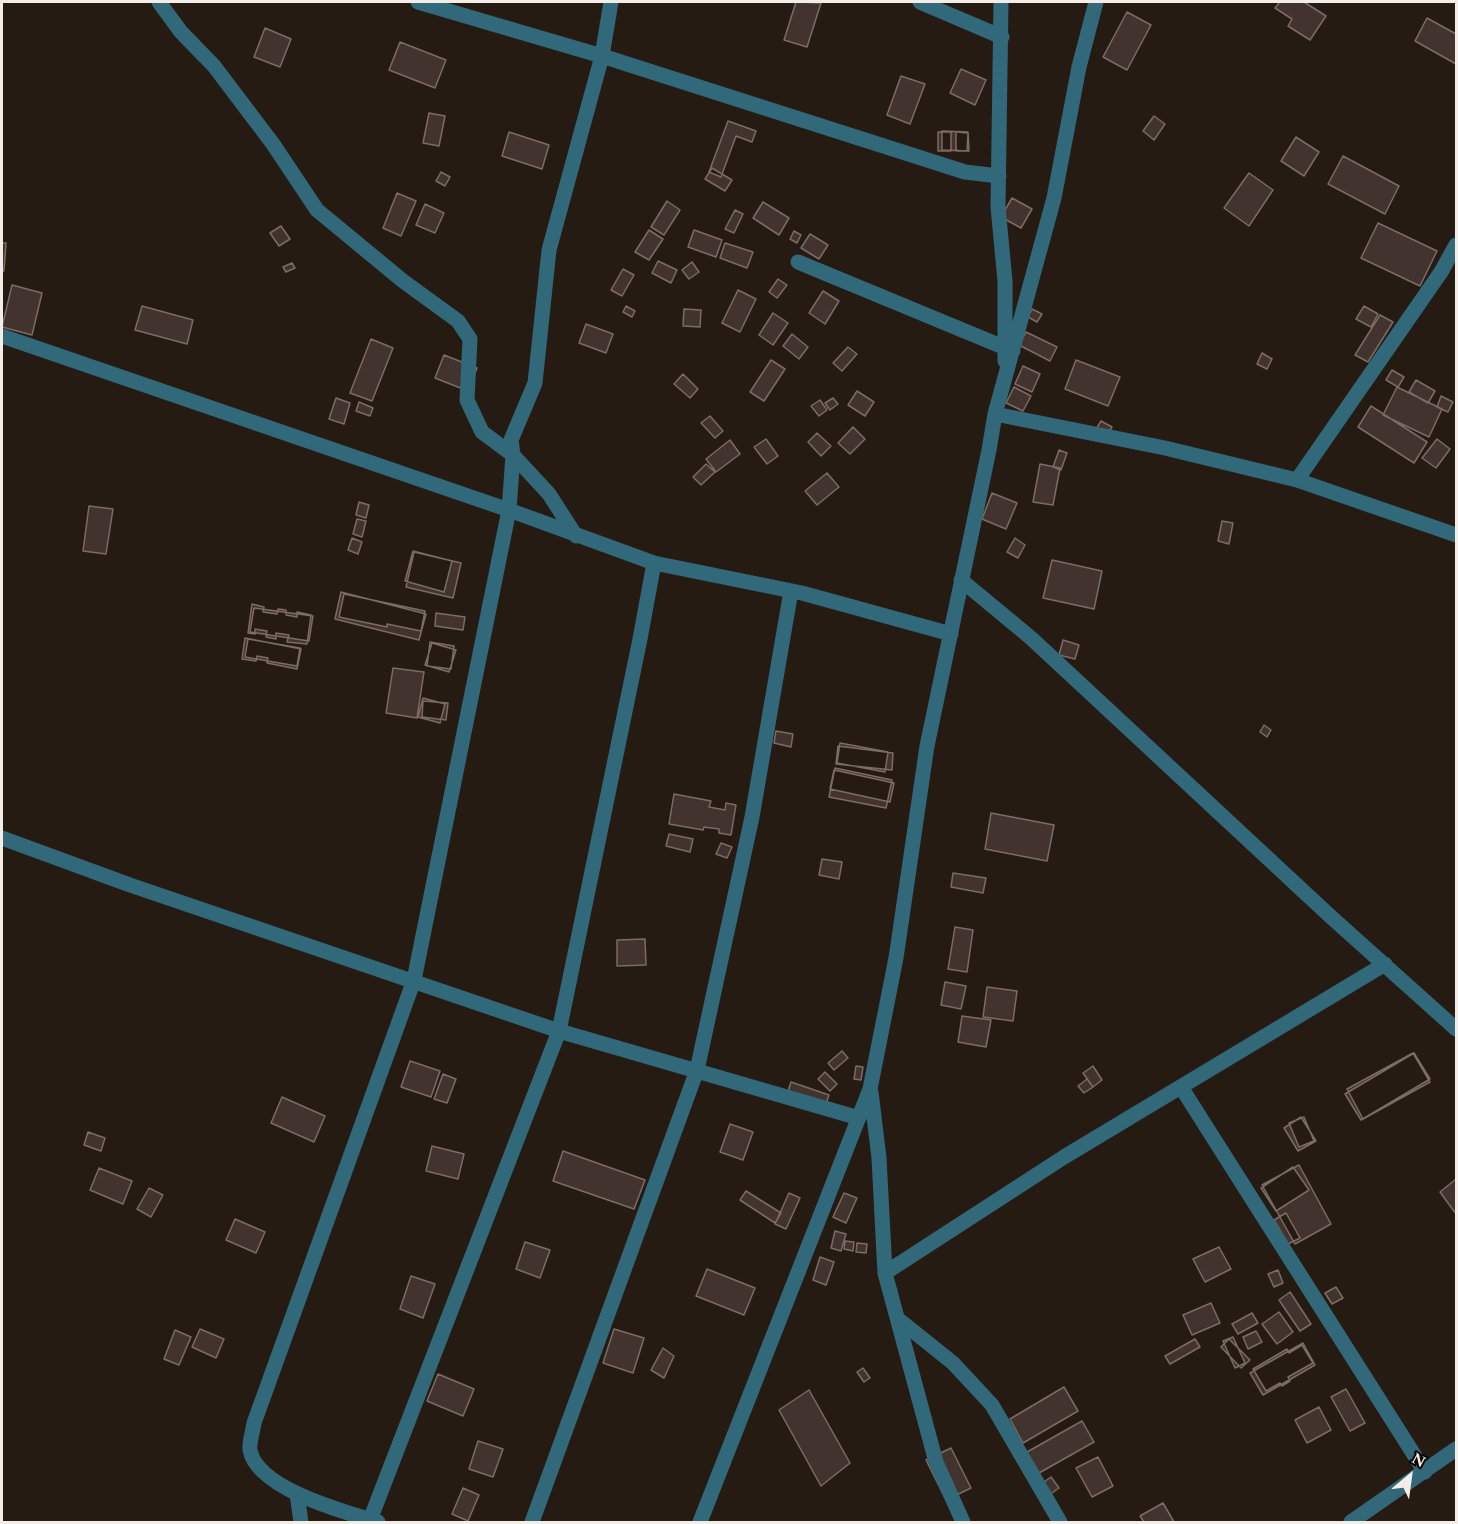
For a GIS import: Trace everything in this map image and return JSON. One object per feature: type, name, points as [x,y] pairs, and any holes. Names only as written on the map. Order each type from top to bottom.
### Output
[{"type":"street","points":[[159,2],[181,32],[214,66],[273,144],[317,210],[403,281],[458,321],[470,339],[467,400],[482,432],[513,455],[549,494],[576,536]]},
{"type":"street","points":[[418,2],[602,56],[965,172],[999,176]]},
{"type":"street","points":[[611,2],[602,56],[549,250],[535,383],[511,440],[513,455],[509,510],[414,980],[255,1423],[250,1447],[252,1457],[263,1473],[297,1494],[374,1521],[559,1031],[654,563]]},
{"type":"street","points":[[920,2],[1002,37]]},
{"type":"street","points":[[1001,2],[998,207],[1009,350]]},
{"type":"street","points":[[700,1522],[870,1089],[896,958],[927,746],[995,414],[1005,382],[1009,350],[1054,198],[1079,67],[1096,2]]},
{"type":"street","points":[[1297,480],[1441,272],[1456,245]]},
{"type":"street","points":[[798,262],[1009,350]]},
{"type":"street","points":[[2,336],[509,510],[654,563],[791,591],[951,634]]},
{"type":"street","points":[[995,414],[1165,448],[1297,480],[1456,535]]},
{"type":"street","points":[[962,580],[1031,638],[1456,1029]]},
{"type":"street","points":[[532,1522],[697,1071],[752,817],[791,591]]},
{"type":"street","points":[[2,838],[130,885],[559,1031],[859,1118]]},
{"type":"street","points":[[885,1273],[1064,1157],[1385,964]]},
{"type":"street","points":[[1180,1087],[1425,1472]]},
{"type":"street","points":[[870,1089],[879,1158],[885,1273],[936,1462],[963,1522]]},
{"type":"street","points":[[898,1319],[953,1364],[992,1404],[1060,1522]]},
{"type":"street","points":[[1351,1522],[1456,1449]]},
{"type":"street","points":[[297,1494],[301,1522]]},
{"type":"building","points":[[796,2],[821,3],[807,47],[784,40]]},
{"type":"building","points":[[1280,2],[1304,2],[1326,16],[1310,40],[1288,26],[1292,19],[1275,8]]},
{"type":"building","points":[[1127,12],[1151,25],[1127,70],[1103,57]]},
{"type":"building","points":[[1427,18],[1456,34],[1456,64],[1415,41]]},
{"type":"building","points":[[265,28],[291,39],[280,67],[254,57]]},
{"type":"building","points":[[400,42],[446,60],[435,88],[389,70]]},
{"type":"building","points":[[961,69],[986,80],[975,105],[950,93]]},
{"type":"building","points":[[901,76],[925,84],[910,124],[887,115]]},
{"type":"building","points":[[429,113],[445,116],[439,146],[423,143]]},
{"type":"building","points":[[1154,116],[1165,124],[1154,140],[1143,131]]},
{"type":"building","points":[[728,121],[756,131],[752,142],[736,136],[721,177],[709,172]]},
{"type":"building","points":[[942,131],[968,132],[969,151],[942,150]]},
{"type":"building","points":[[509,132],[549,145],[542,169],[502,156]]},
{"type":"building","points":[[938,132],[951,132],[951,151],[938,151]]},
{"type":"building","points":[[956,132],[968,133],[967,151],[956,151]]},
{"type":"building","points":[[1296,137],[1319,152],[1304,176],[1281,161]]},
{"type":"building","points":[[1343,156],[1399,186],[1385,214],[1328,184]]},
{"type":"building","points":[[712,168],[732,180],[725,191],[705,179]]},
{"type":"building","points":[[441,172],[450,177],[445,186],[436,181]]},
{"type":"building","points":[[1249,173],[1273,190],[1249,226],[1224,208]]},
{"type":"building","points":[[397,193],[416,201],[401,236],[383,228]]},
{"type":"building","points":[[1012,198],[1032,209],[1021,228],[1001,217]]},
{"type":"building","points":[[667,201],[680,210],[664,235],[651,227]]},
{"type":"building","points":[[763,202],[789,218],[779,235],[753,218]]},
{"type":"building","points":[[425,204],[444,213],[435,233],[416,225]]},
{"type":"building","points":[[735,210],[743,214],[734,233],[725,229]]},
{"type":"building","points":[[1378,223],[1437,251],[1420,286],[1361,258]]},
{"type":"building","points":[[281,226],[290,239],[279,246],[270,233]]},
{"type":"building","points":[[649,230],[663,239],[649,260],[635,252]]},
{"type":"building","points":[[694,230],[722,240],[716,257],[688,247]]},
{"type":"building","points":[[794,231],[801,235],[797,243],[790,239]]},
{"type":"building","points":[[810,234],[828,245],[819,259],[801,248]]},
{"type":"building","points":[[2,243],[6,243],[4,271],[2,271]]},
{"type":"building","points":[[725,243],[753,252],[747,268],[720,258]]},
{"type":"building","points":[[658,261],[677,270],[671,283],[652,273]]},
{"type":"building","points":[[692,262],[699,272],[689,279],[682,270]]},
{"type":"building","points":[[292,263],[295,268],[286,272],[283,267]]},
{"type":"building","points":[[623,269],[634,275],[622,296],[611,290]]},
{"type":"building","points":[[778,279],[787,285],[777,298],[769,292]]},
{"type":"building","points":[[12,285],[42,293],[32,335],[2,327]]},
{"type":"building","points":[[738,290],[756,299],[740,332],[722,323]]},
{"type":"building","points":[[823,291],[839,301],[825,324],[809,313]]},
{"type":"building","points":[[142,306],[193,320],[187,344],[135,330]]},
{"type":"building","points":[[626,306],[635,311],[632,317],[623,312]]},
{"type":"building","points":[[1364,306],[1378,314],[1371,327],[1356,319]]},
{"type":"building","points":[[684,309],[701,310],[700,327],[683,326]]},
{"type":"building","points":[[1032,309],[1042,314],[1037,322],[1028,317]]},
{"type":"building","points":[[773,313],[788,323],[773,345],[759,335]]},
{"type":"building","points":[[1380,315],[1393,322],[1368,362],[1355,355]]},
{"type":"building","points":[[586,324],[613,334],[606,353],[579,343]]},
{"type":"building","points":[[1026,332],[1057,347],[1050,361],[1019,345]]},
{"type":"building","points":[[792,334],[808,347],[799,359],[783,346]]},
{"type":"building","points":[[371,339],[393,348],[372,401],[350,393]]},
{"type":"building","points":[[848,347],[857,354],[842,371],[833,363]]},
{"type":"building","points":[[1262,353],[1272,359],[1267,369],[1257,364]]},
{"type":"building","points":[[444,355],[477,368],[468,391],[435,378]]},
{"type":"building","points":[[771,360],[785,369],[764,401],[750,392]]},
{"type":"building","points":[[1076,360],[1120,377],[1108,406],[1065,389]]},
{"type":"building","points":[[1023,366],[1040,374],[1032,392],[1015,384]]},
{"type":"building","points":[[1392,370],[1404,377],[1398,387],[1386,380]]},
{"type":"building","points":[[683,374],[698,389],[690,398],[674,384]]},
{"type":"building","points":[[1416,380],[1435,391],[1428,403],[1409,392]]},
{"type":"building","points":[[1014,387],[1031,396],[1023,411],[1006,403]]},
{"type":"building","points":[[1397,387],[1442,409],[1429,437],[1383,415]]},
{"type":"building","points":[[857,391],[874,402],[865,416],[848,405]]},
{"type":"building","points":[[1441,396],[1453,402],[1448,412],[1437,407]]},
{"type":"building","points":[[336,398],[350,403],[344,424],[329,419]]},
{"type":"building","points":[[833,398],[838,404],[830,410],[825,403]]},
{"type":"building","points":[[820,400],[827,410],[819,416],[811,406]]},
{"type":"building","points":[[359,402],[373,408],[370,416],[356,411]]},
{"type":"building","points":[[1371,406],[1427,442],[1414,463],[1358,427]]},
{"type":"building","points":[[710,416],[723,431],[715,438],[701,423]]},
{"type":"building","points":[[1101,421],[1112,427],[1106,437],[1095,431]]},
{"type":"building","points":[[853,427],[865,439],[850,454],[838,443]]},
{"type":"building","points":[[817,433],[831,446],[821,456],[808,442]]},
{"type":"building","points":[[766,439],[778,456],[767,464],[754,447]]},
{"type":"building","points":[[1437,439],[1450,449],[1436,468],[1422,458]]},
{"type":"building","points":[[730,440],[740,454],[716,472],[706,459]]},
{"type":"building","points":[[1059,450],[1067,453],[1061,470],[1053,467]]},
{"type":"building","points":[[706,464],[715,472],[701,485],[693,477]]},
{"type":"building","points":[[1040,464],[1060,468],[1053,505],[1033,502]]},
{"type":"building","points":[[827,473],[839,487],[817,505],[805,491]]},
{"type":"building","points":[[992,493],[1017,503],[1006,529],[982,519]]},
{"type":"building","points":[[359,502],[369,505],[366,518],[356,515]]},
{"type":"building","points":[[89,506],[113,509],[106,554],[83,551]]},
{"type":"building","points":[[357,519],[366,521],[362,537],[353,534]]},
{"type":"building","points":[[1222,521],[1233,523],[1229,544],[1218,541]]},
{"type":"building","points":[[352,538],[362,542],[358,554],[348,550]]},
{"type":"building","points":[[1015,538],[1025,545],[1018,558],[1007,552]]},
{"type":"building","points":[[413,551],[452,561],[444,592],[405,581]]},
{"type":"building","points":[[414,552],[461,563],[453,598],[406,587]]},
{"type":"building","points":[[1052,560],[1102,571],[1094,609],[1043,598]]},
{"type":"building","points":[[341,592],[426,614],[419,640],[335,619]]},
{"type":"building","points":[[344,594],[425,611],[421,631],[339,617]]},
{"type":"building","points":[[252,604],[264,607],[263,612],[277,614],[278,609],[286,610],[286,615],[297,617],[297,612],[311,615],[307,644],[287,642],[289,635],[276,633],[276,639],[266,637],[267,631],[255,629],[255,634],[248,633]]},
{"type":"building","points":[[254,608],[313,616],[309,641],[250,632]]},
{"type":"building","points":[[436,613],[465,617],[463,630],[435,626]]},
{"type":"building","points":[[245,638],[301,649],[297,669],[267,663],[268,658],[257,656],[256,661],[242,659]]},
{"type":"building","points":[[248,639],[300,648],[297,666],[245,657]]},
{"type":"building","points":[[1063,640],[1079,645],[1075,659],[1059,655]]},
{"type":"building","points":[[430,642],[454,646],[451,669],[427,666]]},
{"type":"building","points":[[432,643],[456,650],[449,672],[425,665]]},
{"type":"building","points":[[393,668],[424,672],[417,718],[386,713]]},
{"type":"building","points":[[423,698],[445,704],[440,723],[418,717]]},
{"type":"building","points":[[423,701],[448,703],[446,720],[422,717]]},
{"type":"building","points":[[1264,725],[1271,730],[1267,737],[1260,732]]},
{"type":"building","points":[[776,731],[793,734],[791,747],[774,743]]},
{"type":"building","points":[[840,743],[888,752],[885,772],[837,763]]},
{"type":"building","points":[[838,746],[893,753],[892,770],[836,764]]},
{"type":"building","points":[[835,768],[892,780],[886,808],[829,797]]},
{"type":"building","points":[[834,770],[894,783],[890,802],[830,789]]},
{"type":"building","points":[[674,794],[711,801],[709,807],[725,810],[726,803],[736,805],[731,835],[719,833],[719,829],[704,827],[703,830],[669,824]]},
{"type":"building","points":[[991,813],[1054,825],[1047,861],[985,849]]},
{"type":"building","points":[[669,834],[693,839],[690,852],[666,846]]},
{"type":"building","points":[[721,843],[732,847],[727,858],[716,854]]},
{"type":"building","points":[[822,859],[842,862],[839,879],[819,875]]},
{"type":"building","points":[[953,873],[986,878],[983,893],[951,887]]},
{"type":"building","points":[[955,927],[973,930],[967,972],[948,969]]},
{"type":"building","points":[[645,939],[646,965],[617,966],[617,940]]},
{"type":"building","points":[[945,982],[966,986],[961,1009],[941,1005]]},
{"type":"building","points":[[987,987],[1017,991],[1013,1021],[983,1017]]},
{"type":"building","points":[[962,1016],[991,1020],[986,1047],[958,1042]]},
{"type":"building","points":[[842,1051],[848,1058],[834,1070],[828,1063]]},
{"type":"building","points":[[1413,1053],[1430,1082],[1363,1119],[1347,1089]]},
{"type":"building","points":[[1414,1053],[1430,1079],[1361,1120],[1345,1094]]},
{"type":"building","points":[[410,1061],[440,1071],[431,1097],[401,1087]]},
{"type":"building","points":[[856,1066],[863,1067],[861,1080],[854,1079]]},
{"type":"building","points":[[1093,1066],[1102,1080],[1093,1087],[1083,1073]]},
{"type":"building","points":[[825,1072],[837,1084],[830,1091],[818,1079]]},
{"type":"building","points":[[443,1074],[456,1079],[447,1103],[434,1099]]},
{"type":"building","points":[[1087,1079],[1093,1087],[1084,1093],[1078,1086]]},
{"type":"building","points":[[791,1082],[829,1095],[823,1113],[785,1101]]},
{"type":"building","points":[[282,1097],[325,1116],[314,1142],[271,1123]]},
{"type":"building","points":[[1301,1117],[1316,1141],[1298,1151],[1284,1128]]},
{"type":"building","points":[[1304,1117],[1314,1141],[1299,1147],[1289,1123]]},
{"type":"building","points":[[730,1124],[753,1132],[743,1160],[720,1152]]},
{"type":"building","points":[[88,1132],[105,1138],[101,1151],[84,1145]]},
{"type":"building","points":[[432,1146],[464,1154],[458,1179],[426,1171]]},
{"type":"building","points":[[563,1151],[645,1180],[634,1209],[553,1181]]},
{"type":"building","points":[[1299,1165],[1331,1224],[1295,1244],[1262,1185]]},
{"type":"building","points":[[1293,1167],[1309,1190],[1276,1211],[1261,1188]]},
{"type":"building","points":[[99,1168],[132,1181],[123,1204],[90,1190]]},
{"type":"building","points":[[1456,1179],[1456,1214],[1440,1192]]},
{"type":"building","points":[[149,1188],[163,1195],[151,1217],[137,1209]]},
{"type":"building","points":[[746,1191],[781,1213],[775,1223],[740,1200]]},
{"type":"building","points":[[789,1193],[800,1198],[786,1229],[775,1224]]},
{"type":"building","points":[[844,1193],[857,1198],[846,1223],[833,1217]]},
{"type":"building","points":[[1286,1213],[1300,1238],[1288,1244],[1274,1220]]},
{"type":"building","points":[[235,1219],[265,1232],[256,1253],[226,1240]]},
{"type":"building","points":[[835,1231],[846,1234],[841,1251],[831,1248]]},
{"type":"building","points":[[845,1241],[854,1242],[853,1251],[844,1249]]},
{"type":"building","points":[[525,1242],[550,1250],[540,1278],[516,1269]]},
{"type":"building","points":[[857,1243],[867,1244],[866,1253],[856,1252]]},
{"type":"building","points":[[1219,1247],[1231,1269],[1205,1282],[1193,1259]]},
{"type":"building","points":[[820,1257],[834,1262],[826,1285],[813,1280]]},
{"type":"building","points":[[707,1269],[755,1288],[744,1315],[696,1296]]},
{"type":"building","points":[[1278,1270],[1283,1283],[1274,1287],[1268,1274]]},
{"type":"building","points":[[411,1276],[435,1284],[423,1318],[400,1309]]},
{"type":"building","points":[[1336,1287],[1343,1298],[1332,1304],[1325,1293]]},
{"type":"building","points":[[1290,1292],[1311,1324],[1300,1331],[1279,1300]]},
{"type":"building","points":[[1211,1303],[1220,1323],[1192,1335],[1183,1315]]},
{"type":"building","points":[[1279,1312],[1293,1332],[1277,1344],[1262,1324]]},
{"type":"building","points":[[1252,1313],[1258,1323],[1238,1334],[1232,1324]]},
{"type":"building","points":[[200,1329],[224,1339],[216,1358],[192,1347]]},
{"type":"building","points":[[614,1329],[644,1338],[633,1373],[603,1363]]},
{"type":"building","points":[[175,1330],[191,1337],[179,1365],[164,1359]]},
{"type":"building","points":[[1256,1331],[1262,1342],[1248,1349],[1243,1337]]},
{"type":"building","points":[[1233,1337],[1245,1363],[1235,1368],[1223,1341]]},
{"type":"building","points":[[1195,1339],[1200,1347],[1170,1364],[1165,1356]]},
{"type":"building","points":[[1229,1339],[1250,1360],[1241,1368],[1221,1347]]},
{"type":"building","points":[[1303,1343],[1315,1365],[1263,1395],[1250,1373]]},
{"type":"building","points":[[1302,1345],[1313,1363],[1288,1377],[1290,1381],[1282,1386],[1280,1383],[1266,1391],[1253,1369],[1287,1349],[1289,1353]]},
{"type":"building","points":[[663,1348],[674,1356],[664,1378],[651,1370]]},
{"type":"building","points":[[863,1368],[870,1378],[864,1382],[857,1372]]},
{"type":"building","points":[[438,1374],[474,1389],[463,1416],[427,1401]]},
{"type":"building","points":[[1064,1387],[1078,1411],[1023,1443],[1010,1419]]},
{"type":"building","points":[[1346,1389],[1365,1423],[1350,1431],[1331,1397]]},
{"type":"building","points":[[809,1390],[850,1463],[821,1486],[779,1410]]},
{"type":"building","points":[[1319,1407],[1331,1430],[1307,1443],[1295,1420]]},
{"type":"building","points":[[1082,1421],[1094,1442],[1039,1473],[1027,1452]]},
{"type":"building","points":[[478,1441],[503,1449],[493,1477],[469,1469]]},
{"type":"building","points":[[951,1448],[971,1488],[946,1500],[926,1460]]},
{"type":"building","points":[[1098,1457],[1113,1486],[1092,1497],[1076,1468]]},
{"type":"building","points":[[1051,1477],[1059,1488],[1049,1495],[1041,1484]]},
{"type":"building","points":[[463,1488],[479,1495],[468,1521],[452,1514]]},
{"type":"building","points":[[1163,1503],[1174,1522],[1144,1522],[1140,1516]]}]
